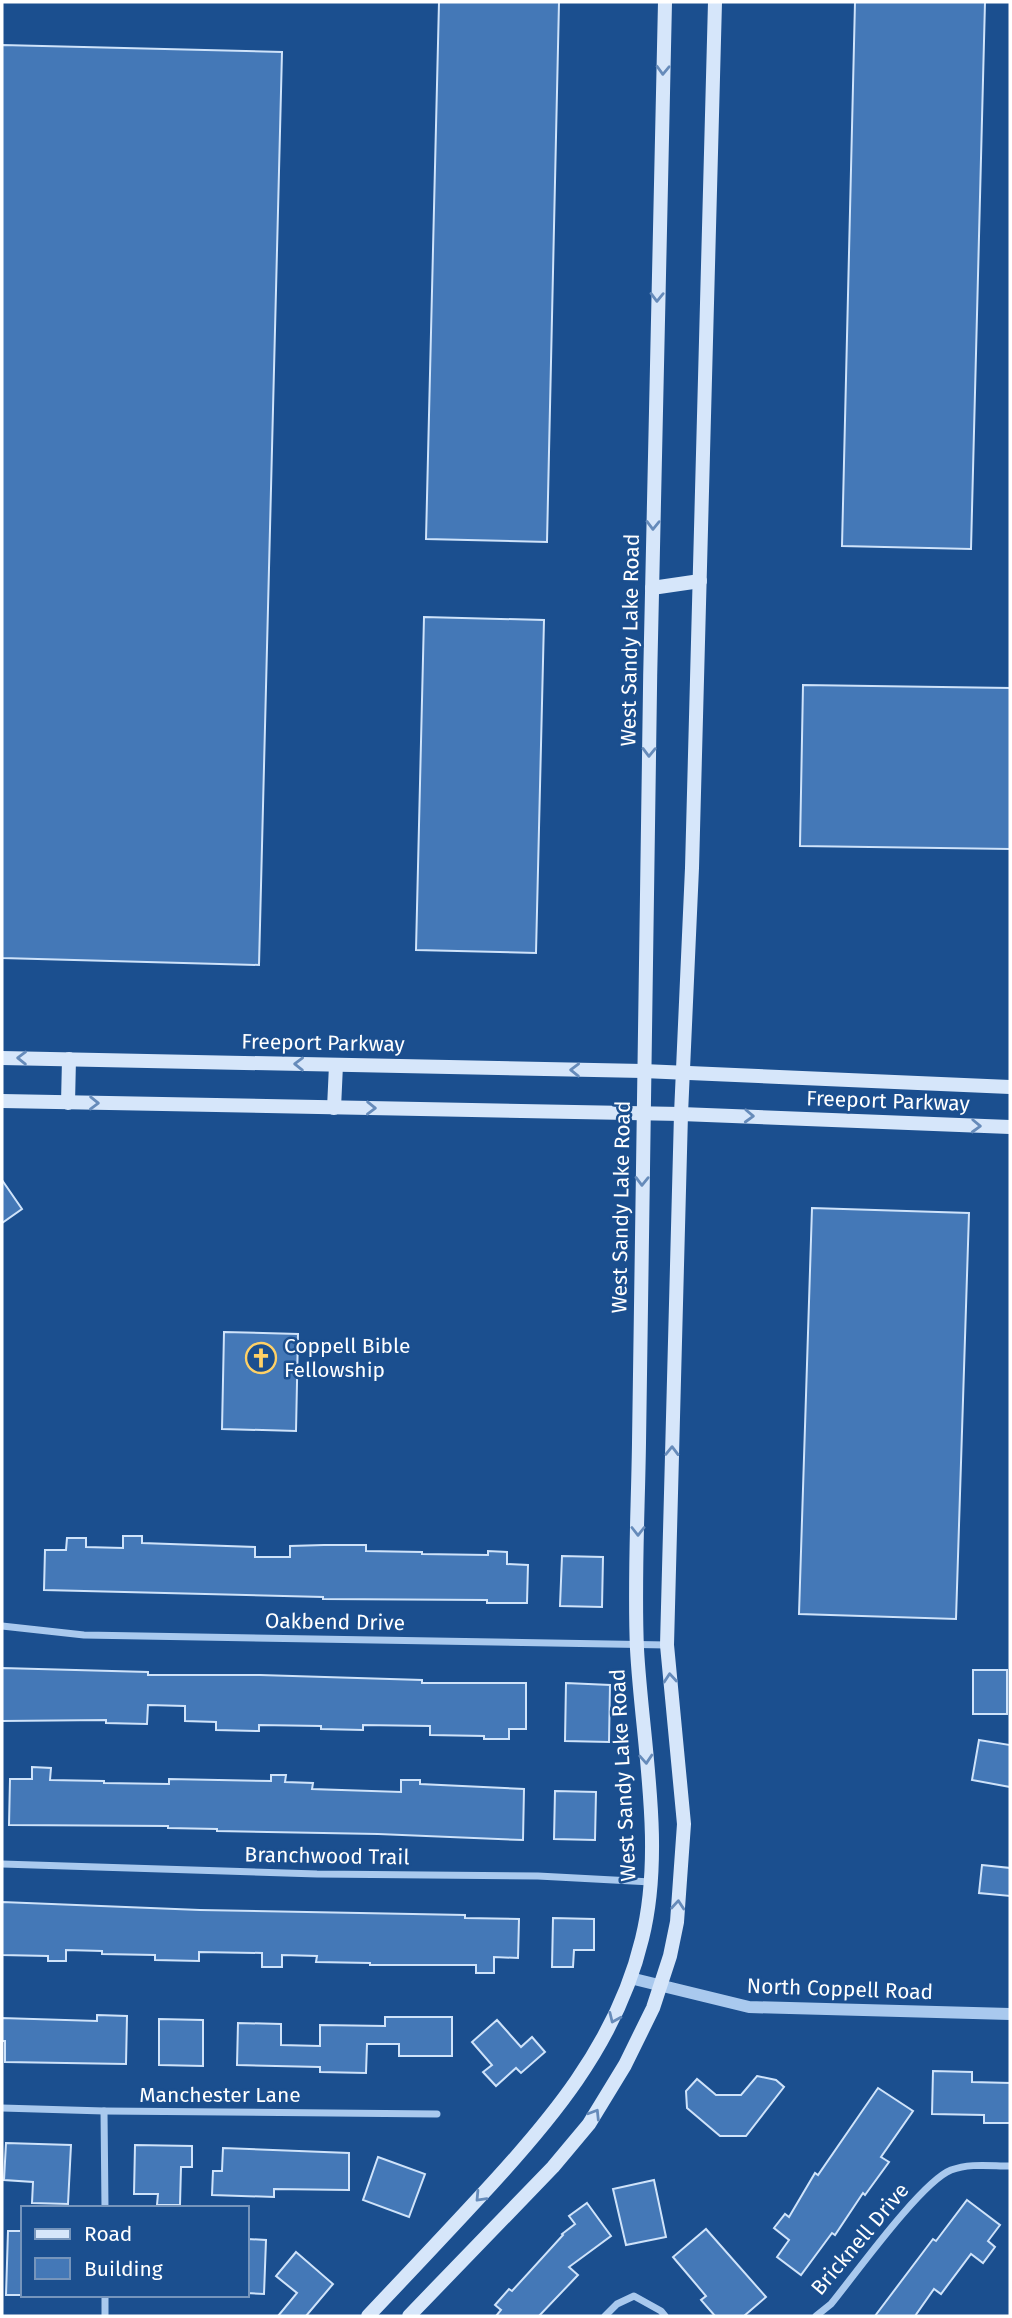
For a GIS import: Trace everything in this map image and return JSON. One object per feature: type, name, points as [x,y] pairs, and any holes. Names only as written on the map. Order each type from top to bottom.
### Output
[{"type":"main road","name":"West Sandy Lake Road","points":[[368,2316],[527,2147],[593,2058],[612,2023],[629,1978],[643,1936],[652,1882],[637,1645],[643,1071],[665,2]]},
{"type":"main road","points":[[409,2316],[553,2167],[589,2124],[625,2065],[653,2008],[677,1922],[684,1824],[667,1645],[681,1114],[692,868],[715,2]]},
{"type":"main road","points":[[652,588],[700,581]]},
{"type":"main road","name":"Freeport Parkway","points":[[2,1058],[683,1072],[1010,1087]]},
{"type":"main road","points":[[68,1103],[69,1059]]},
{"type":"main road","points":[[334,1108],[335,1065]]},
{"type":"main road","points":[[2,1101],[643,1113]]},
{"type":"main road","name":"Freeport Parkway","points":[[643,1113],[1010,1127]]},
{"type":"street","name":"Oakbend Drive","points":[[2,1626],[84,1635],[667,1645]]},
{"type":"street","name":"Branchwood Trail","points":[[2,1864],[317,1874],[538,1876],[652,1882]]},
{"type":"street","name":"North Coppell Road","points":[[629,1978],[749,2007],[1010,2014]]},
{"type":"street","name":"Manchester Lane","points":[[2,2108],[437,2114]]},
{"type":"street","points":[[104,2111],[105,2206]]},
{"type":"street","name":"Bricknell Drive","points":[[816,2316],[831,2304],[924,2190],[948,2171],[973,2165],[1010,2166]]},
{"type":"street","points":[[606,2316],[617,2304],[634,2296],[665,2316]]},
{"type":"street","points":[[105,2316],[106,2297]]},
{"type":"building","points":[[439,2],[559,2],[547,542],[426,539]]},
{"type":"building","points":[[855,2],[985,2],[971,549],[842,546]]},
{"type":"building","points":[[2,45],[282,52],[259,965],[2,958]]},
{"type":"building","points":[[424,617],[544,620],[536,953],[416,950]]},
{"type":"building","points":[[803,685],[1010,688],[1010,849],[800,846]]},
{"type":"building","points":[[2,1180],[22,1209],[2,1223]]},
{"type":"building","points":[[812,1208],[969,1213],[956,1619],[799,1614]]},
{"type":"building","name":"Coppell Bible Fellowship","points":[[224,1332],[298,1334],[296,1431],[222,1429]]},
{"type":"building","points":[[123,1536],[142,1536],[142,1543],[255,1547],[255,1557],[290,1557],[290,1546],[324,1545],[366,1545],[366,1551],[422,1554],[488,1555],[488,1551],[507,1552],[507,1564],[528,1565],[527,1603],[44,1590],[45,1550],[66,1550],[67,1538],[86,1538],[86,1547],[123,1548]]},
{"type":"building","points":[[562,1556],[603,1557],[602,1607],[560,1606]]},
{"type":"building","points":[[2,1668],[148,1672],[148,1675],[422,1680],[422,1683],[526,1683],[526,1729],[509,1729],[509,1739],[430,1735],[430,1726],[363,1725],[363,1730],[259,1725],[259,1731],[216,1730],[216,1722],[185,1721],[185,1706],[148,1705],[147,1724],[106,1723],[106,1720],[2,1721]]},
{"type":"building","points":[[973,1670],[1007,1670],[1007,1714],[973,1714]]},
{"type":"building","points":[[566,1683],[610,1685],[609,1742],[565,1741]]},
{"type":"building","points":[[979,1740],[1010,1745],[1010,1787],[972,1780]]},
{"type":"building","points":[[32,1767],[51,1768],[50,1780],[104,1783],[169,1784],[169,1779],[271,1781],[271,1775],[286,1775],[285,1782],[313,1783],[312,1789],[401,1792],[401,1780],[420,1780],[420,1784],[524,1789],[523,1840],[217,1831],[168,1826],[9,1825],[10,1779],[32,1779]]},
{"type":"building","points":[[555,1791],[596,1792],[595,1840],[554,1839]]},
{"type":"building","points":[[982,1865],[1010,1868],[1010,1896],[979,1893]]},
{"type":"building","points":[[2,1902],[200,1910],[465,1915],[465,1918],[519,1919],[518,1958],[494,1957],[494,1973],[476,1973],[476,1965],[370,1965],[316,1962],[317,1956],[282,1955],[282,1967],[262,1967],[262,1953],[199,1952],[199,1961],[155,1960],[155,1955],[66,1950],[66,1961],[48,1961],[48,1956],[2,1955]]},
{"type":"building","points":[[553,1918],[594,1919],[594,1950],[574,1950],[573,1967],[552,1967]]},
{"type":"building","points":[[97,2015],[127,2016],[126,2064],[5,2062],[2,2018],[97,2021]]},
{"type":"building","points":[[385,2017],[452,2017],[452,2056],[399,2056],[399,2044],[367,2044],[366,2073],[320,2072],[320,2067],[237,2065],[238,2023],[281,2024],[281,2045],[320,2046],[320,2025],[385,2026]]},
{"type":"building","points":[[159,2019],[203,2020],[203,2066],[159,2065]]},
{"type":"building","points":[[497,2020],[521,2047],[532,2037],[545,2052],[521,2073],[516,2068],[496,2086],[483,2072],[492,2065],[472,2042]]},
{"type":"building","points":[[933,2071],[972,2072],[972,2082],[1010,2083],[1010,2123],[984,2123],[984,2115],[932,2114]]},
{"type":"building","points":[[757,2076],[776,2080],[784,2087],[746,2136],[720,2136],[687,2108],[686,2091],[697,2079],[716,2095],[741,2095]]},
{"type":"building","points":[[878,2088],[913,2111],[881,2157],[889,2162],[865,2195],[863,2193],[835,2235],[832,2233],[801,2275],[777,2257],[789,2240],[774,2228],[785,2214],[789,2217],[815,2173],[818,2175]]},
{"type":"building","points":[[6,2143],[71,2145],[68,2204],[32,2203],[33,2182],[4,2180]]},
{"type":"building","points":[[135,2145],[192,2146],[192,2167],[181,2167],[180,2205],[157,2205],[158,2194],[134,2194]]},
{"type":"building","points":[[223,2148],[349,2153],[349,2190],[274,2189],[274,2197],[212,2195],[213,2171],[222,2171]]},
{"type":"building","points":[[378,2157],[425,2174],[409,2217],[363,2200]]},
{"type":"building","points":[[654,2180],[666,2237],[626,2245],[613,2189]]},
{"type":"building","points":[[967,2200],[1000,2225],[988,2241],[995,2247],[983,2263],[971,2254],[941,2294],[934,2289],[915,2316],[875,2316],[933,2239],[936,2241]]},
{"type":"building","points":[[587,2203],[611,2236],[569,2267],[578,2275],[539,2316],[496,2316],[501,2310],[495,2305],[509,2289],[512,2291],[562,2234],[575,2224],[569,2216]]},
{"type":"building","points":[[706,2229],[766,2297],[744,2316],[715,2316],[701,2300],[706,2296],[673,2257]]},
{"type":"building","points":[[8,2231],[21,2231],[21,2295],[6,2295]]},
{"type":"building","points":[[248,2239],[266,2240],[264,2294],[248,2293]]},
{"type":"building","points":[[296,2252],[333,2284],[306,2316],[278,2316],[297,2293],[276,2276]]},
{"type":"place","name":"Coppell Bible Fellowship","points":[[261,1358]]}]
